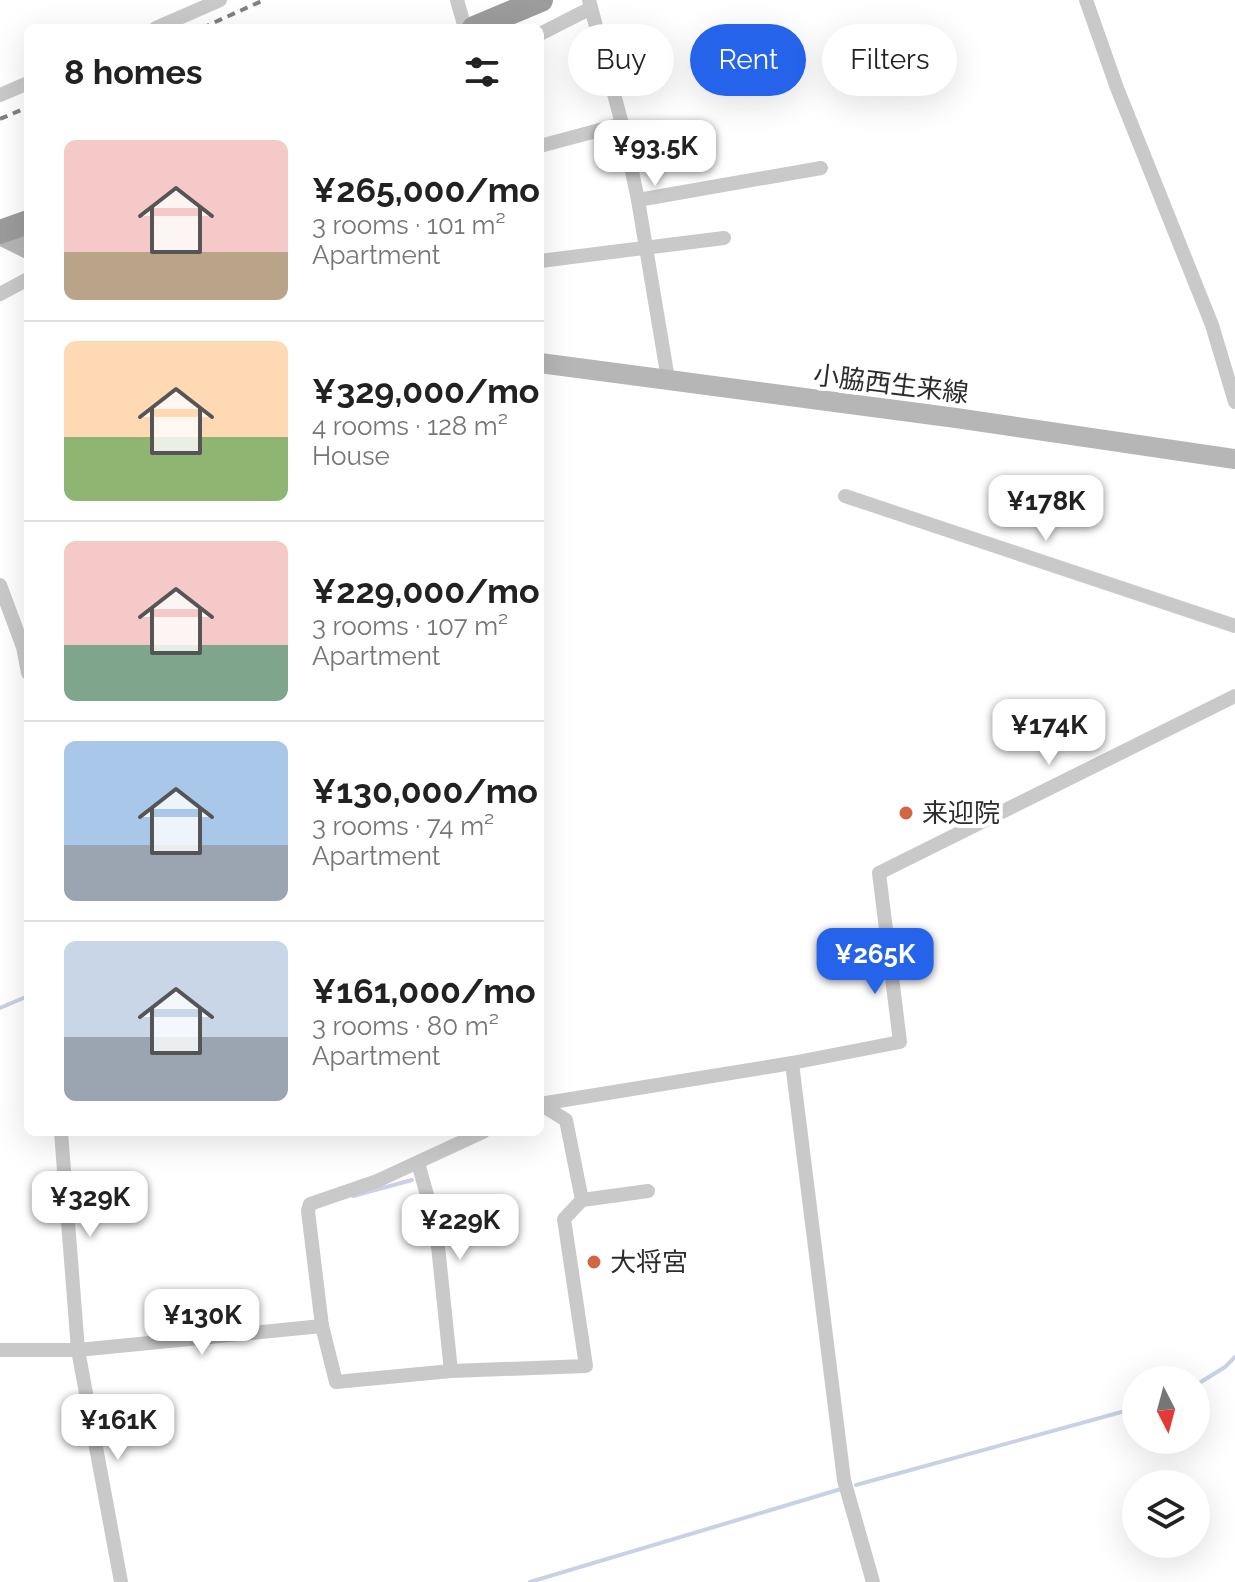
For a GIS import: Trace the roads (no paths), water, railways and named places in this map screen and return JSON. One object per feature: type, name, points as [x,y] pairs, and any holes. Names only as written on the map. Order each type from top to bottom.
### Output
[{"type":"highway","points":[[484,24],[541,0]]},
{"type":"highway","points":[[0,234],[24,224]]},
{"type":"main road","points":[[0,234],[24,247]]},
{"type":"main road","name":"小脇西生来線","points":[[544,364],[1235,459]]},
{"type":"street","points":[[165,24],[220,0]]},
{"type":"street","points":[[457,0],[464,24]]},
{"type":"street","points":[[1086,0],[1117,88],[1212,325],[1235,402]]},
{"type":"street","points":[[544,32],[590,4],[622,124],[638,200],[668,379]]},
{"type":"street","points":[[0,95],[24,85]]},
{"type":"street","points":[[544,145],[622,124]]},
{"type":"street","points":[[638,200],[821,168]]},
{"type":"street","points":[[544,261],[724,238]]},
{"type":"street","points":[[0,294],[24,281]]},
{"type":"street","points":[[845,496],[1235,626]]},
{"type":"street","points":[[0,585],[24,652]]},
{"type":"street","points":[[544,1103],[900,1042],[879,873],[1235,696]]},
{"type":"street","points":[[792,1063],[844,1480],[873,1582]]},
{"type":"street","points":[[544,1106],[566,1120],[582,1200]]},
{"type":"street","points":[[61,1136],[78,1350],[121,1582]]},
{"type":"street","points":[[475,1136],[377,1181],[310,1204],[308,1211],[322,1326],[336,1382],[451,1371],[586,1366],[564,1219],[582,1200],[648,1191]]},
{"type":"street","points":[[418,1163],[436,1227],[451,1371]]},
{"type":"street","points":[[0,1350],[78,1350],[322,1326]]},
{"type":"waterway","points":[[0,1008],[24,998]]},
{"type":"waterway","points":[[353,1196],[412,1180]]},
{"type":"waterway","points":[[1210,1376],[1235,1357]]},
{"type":"waterway","points":[[856,1485],[1122,1412]]},
{"type":"waterway","points":[[530,1582],[841,1489]]},
{"type":"railway","points":[[211,24],[264,0]]},
{"type":"railway","points":[[0,119],[24,109]]},
{"type":"place","name":"来迎院","points":[[906,813]]},
{"type":"place","name":"大将宮","points":[[594,1262]]}]
